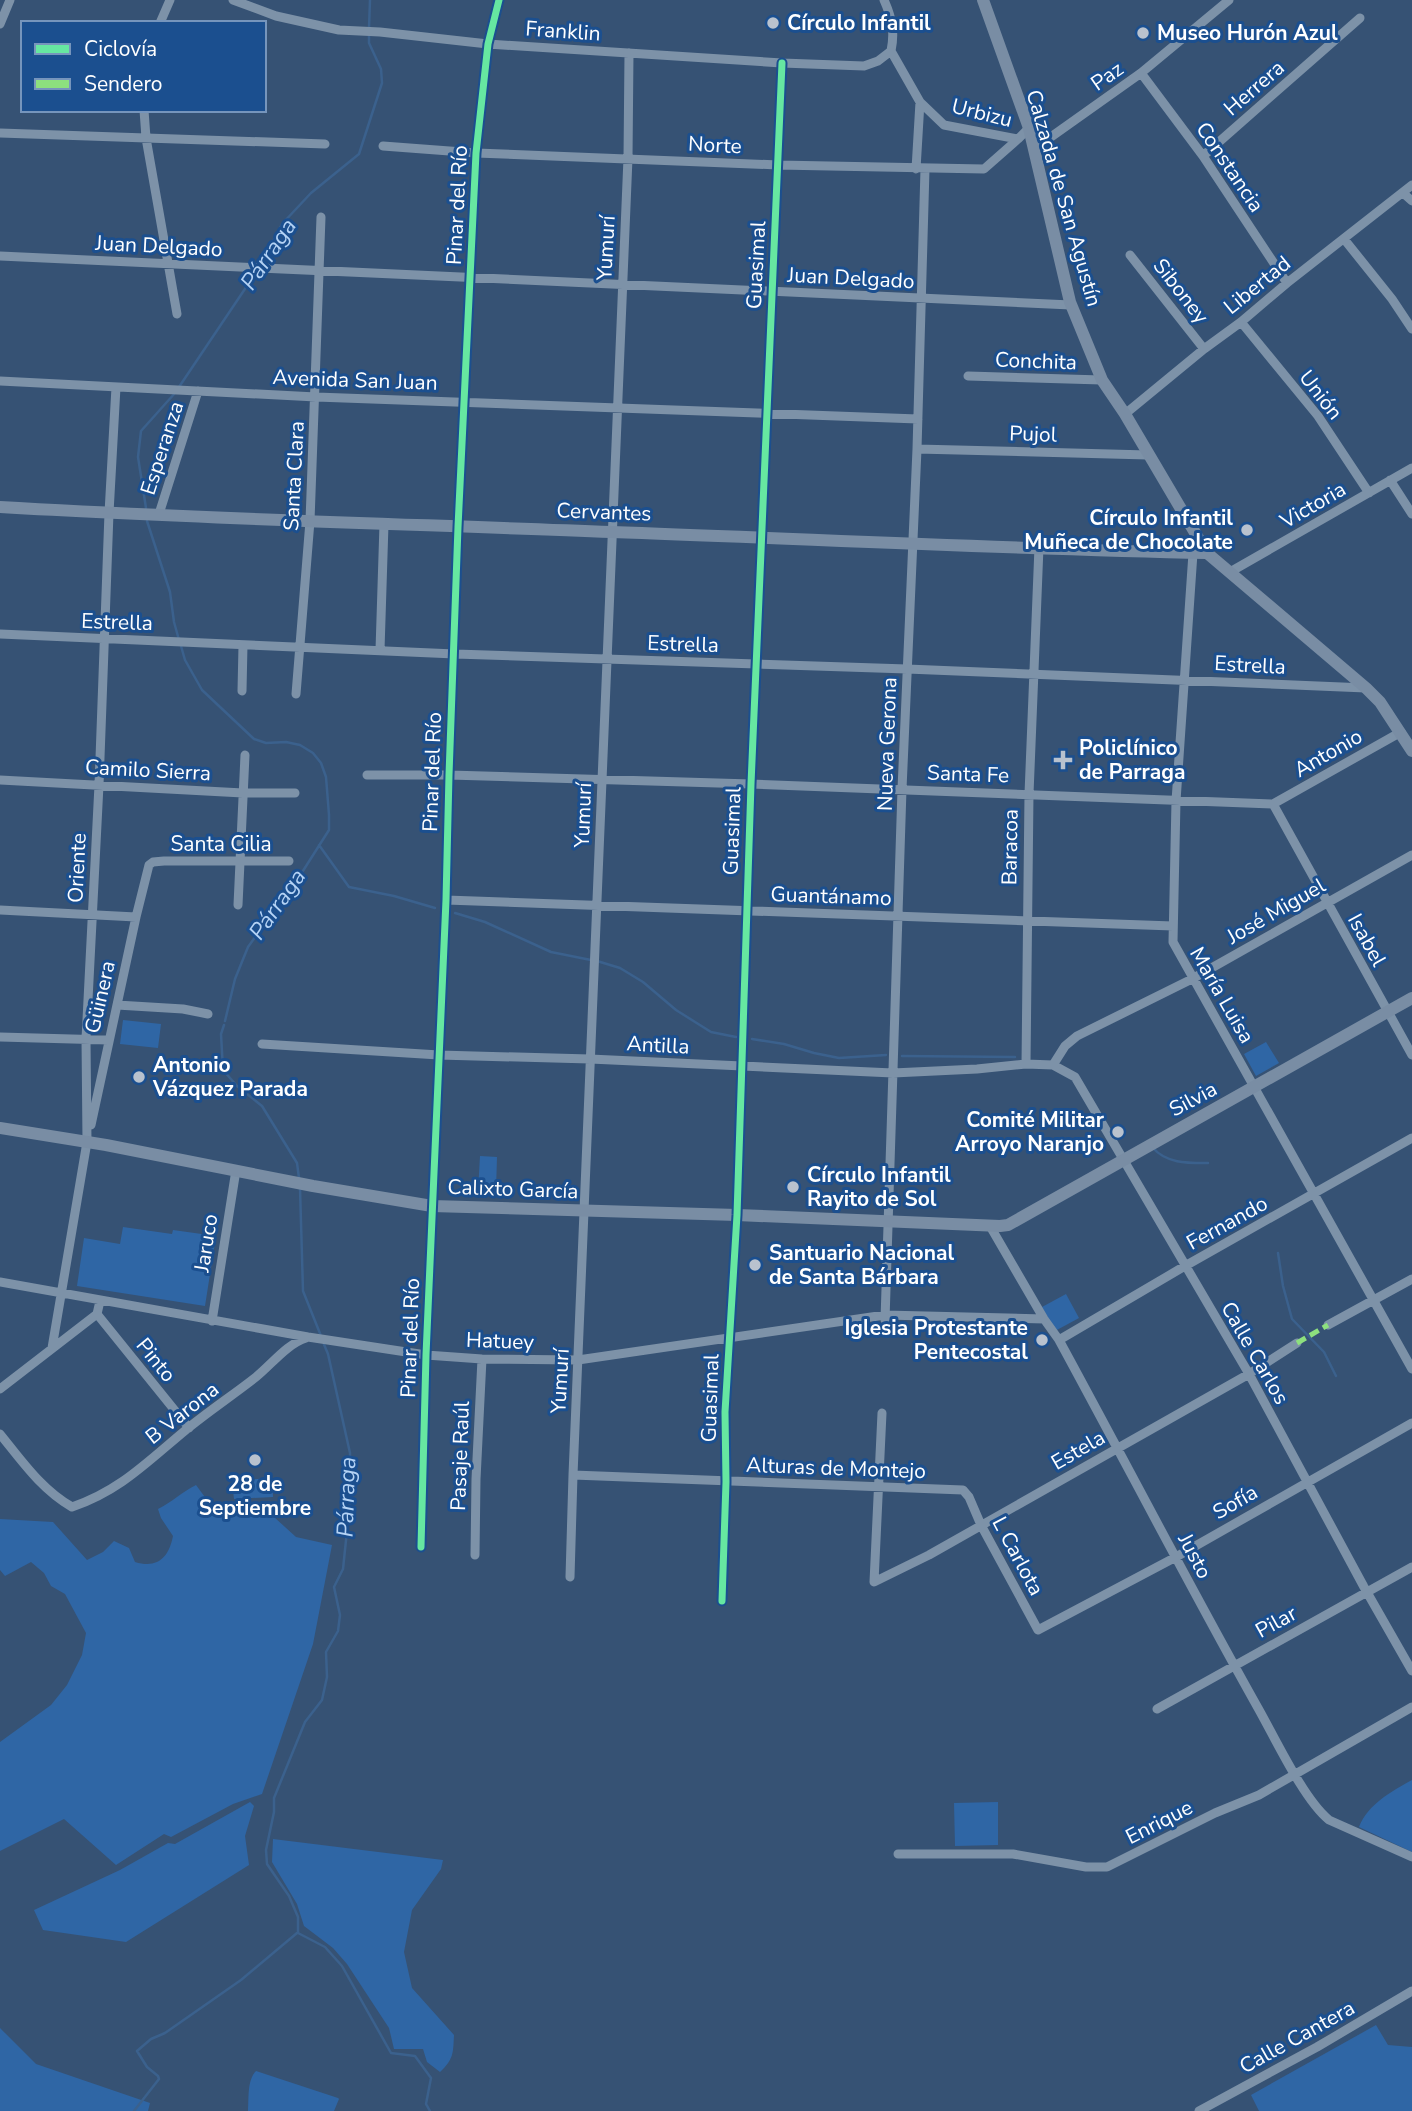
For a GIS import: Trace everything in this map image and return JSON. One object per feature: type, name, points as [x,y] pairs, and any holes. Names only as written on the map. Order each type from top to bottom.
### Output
[{"type":"main road","name":"Calzada de San Agustín","points":[[983,0],[1029,128],[1071,305],[1102,380],[1207,553],[1366,688],[1380,702],[1412,751]]},
{"type":"main road","name":"Cervantes","points":[[0,507],[912,545],[1207,553]]},
{"type":"main road","name":"Silvia","points":[[990,1226],[1008,1224],[1412,998]]},
{"type":"main road","name":"Calixto García","points":[[0,1128],[432,1206],[737,1214],[990,1226]]},
{"type":"street","points":[[0,24],[10,0]]},
{"type":"street","points":[[161,21],[170,0]]},
{"type":"street","name":"Franklin","points":[[233,0],[276,16],[339,30],[488,44],[864,66],[878,61],[891,51]]},
{"type":"street","name":"Pinar del Río","points":[[421,1546],[458,527],[476,153],[488,44],[499,0]]},
{"type":"street","points":[[884,0],[893,21],[891,51]]},
{"type":"street","name":"Paz","points":[[1034,149],[1142,73],[1229,0]]},
{"type":"street","name":"Herrera","points":[[1203,156],[1360,18]]},
{"type":"street","name":"Urbizu","points":[[891,51],[920,102],[944,125],[1018,139]]},
{"type":"street","name":"Yumurí","points":[[570,1577],[628,158],[629,54]]},
{"type":"street","name":"Guasimal","points":[[722,1601],[726,1482],[725,1412],[737,1214],[751,784],[782,63]]},
{"type":"street","name":"Constancia","points":[[1142,73],[1203,156],[1287,282]]},
{"type":"street","name":"Nueva Gerona","points":[[885,1318],[902,789],[922,298],[920,102]]},
{"type":"street","points":[[144,112],[146,138],[177,314]]},
{"type":"street","name":"Norte","points":[[383,146],[476,153],[778,165],[984,169],[1029,128]]},
{"type":"street","points":[[0,133],[325,144]]},
{"type":"street","name":"Libertad","points":[[1125,414],[1287,282],[1412,185]]},
{"type":"street","points":[[1403,193],[1412,201]]},
{"type":"street","name":"Santa Clara","points":[[296,694],[302,647],[310,520],[321,217]]},
{"type":"street","points":[[1344,239],[1392,299],[1412,329]]},
{"type":"street","name":"Siboney","points":[[1130,255],[1204,349]]},
{"type":"street","name":"Juan Delgado","points":[[0,256],[1071,305]]},
{"type":"street","name":"Unión","points":[[1241,322],[1318,416],[1369,492]]},
{"type":"street","name":"Conchita","points":[[968,376],[1102,380]]},
{"type":"street","name":"Avenida San Juan","points":[[0,381],[316,397],[918,419]]},
{"type":"street","name":"Oriente","points":[[52,1348],[87,1142],[86,1039],[116,387]]},
{"type":"street","name":"Esperanza","points":[[150,514],[193,391]]},
{"type":"street","name":"Pujol","points":[[917,449],[1148,455]]},
{"type":"street","name":"Victoria","points":[[1230,572],[1412,468]]},
{"type":"street","points":[[1390,480],[1412,514]]},
{"type":"street","points":[[380,650],[384,524]]},
{"type":"street","name":"Baracoa","points":[[1026,1064],[1029,794],[1039,547]]},
{"type":"street","name":"María Luisa","points":[[1193,553],[1176,801],[1172,943],[1412,1369]]},
{"type":"street","name":"Estrella","points":[[0,634],[1366,688]]},
{"type":"street","points":[[242,691],[243,645]]},
{"type":"street","name":"Antonio","points":[[1273,804],[1401,732]]},
{"type":"street","points":[[238,905],[246,755]]},
{"type":"street","name":"Santa Fe","points":[[367,775],[751,784],[1273,804]]},
{"type":"street","name":"Camilo Sierra","points":[[0,780],[243,793],[295,793]]},
{"type":"street","name":"Isabel","points":[[1273,804],[1412,1055]]},
{"type":"street","name":"José Miguel","points":[[1053,1065],[1065,1046],[1077,1036],[1192,979],[1412,855]]},
{"type":"street","name":"Santa Cilia","points":[[153,862],[289,861]]},
{"type":"street","name":"Güinera","points":[[87,1142],[146,872],[153,862]]},
{"type":"street","name":"Guantánamo","points":[[446,900],[1173,926]]},
{"type":"street","points":[[0,910],[136,917]]},
{"type":"street","points":[[117,1005],[183,1009],[208,1014]]},
{"type":"street","points":[[0,1037],[108,1040]]},
{"type":"street","name":"Antilla","points":[[262,1044],[439,1055],[893,1073],[1026,1064],[1053,1065]]},
{"type":"street","name":"Calle Carlos","points":[[1053,1065],[1075,1077],[1249,1374],[1366,1592],[1412,1671]]},
{"type":"street","name":"Fernando","points":[[1059,1340],[1412,1138]]},
{"type":"street","name":"Jaruco","points":[[212,1321],[236,1170]]},
{"type":"street","name":"Justo","points":[[990,1226],[1059,1340],[1234,1665],[1318,1810],[1329,1820],[1412,1857]]},
{"type":"street","points":[[1328,1325],[1412,1279]]},
{"type":"street","name":"Hatuey","points":[[0,1282],[308,1337],[426,1355],[482,1359],[578,1360],[885,1318],[1044,1319]]},
{"type":"street","points":[[0,1389],[96,1314],[100,1301]]},
{"type":"street","name":"Pinto","points":[[96,1314],[189,1428]]},
{"type":"street","name":"B Varona","points":[[0,1434],[40,1485],[72,1507],[93,1500],[117,1487],[297,1341],[308,1337]]},
{"type":"street","name":"Estela","points":[[879,1487],[874,1582],[929,1556],[1249,1374],[1297,1343]]},
{"type":"street","name":"Pasaje Raúl","points":[[475,1555],[482,1359]]},
{"type":"street","points":[[879,1487],[881,1413]]},
{"type":"street","name":"Sofía","points":[[1038,1630],[1176,1557],[1412,1423]]},
{"type":"street","name":"Alturas de Montejo","points":[[573,1475],[963,1490],[969,1497]]},
{"type":"street","name":"L Carlota","points":[[969,1497],[981,1525],[1038,1630]]},
{"type":"street","name":"Pilar","points":[[1157,1709],[1412,1567]]},
{"type":"street","name":"Enrique","points":[[898,1854],[1013,1854],[1086,1867],[1107,1867],[1215,1813],[1259,1795],[1412,1707]]},
{"type":"street","name":"Calle Cantera","points":[[1199,2111],[1317,2047],[1412,1991]]},
{"type":"shaded area","points":[[123,1020],[161,1024],[158,1048],[120,1044]]},
{"type":"shaded area","points":[[1266,1042],[1279,1063],[1256,1076],[1244,1054]]},
{"type":"shaded area","points":[[480,1156],[497,1157],[496,1191],[478,1191]]},
{"type":"shaded area","points":[[123,1227],[172,1234],[173,1230],[216,1236],[205,1306],[77,1286],[84,1238],[120,1244]]},
{"type":"shaded area","points":[[1066,1294],[1079,1318],[1055,1331],[1042,1307]]},
{"type":"shaded area","points":[[272,1478],[273,1497],[234,1499],[232,1481]]},
{"type":"shaded area","points":[[196,1485],[213,1508],[223,1514],[263,1507],[296,1537],[332,1545],[313,1644],[262,1794],[233,1804],[171,1837],[164,1834],[116,1865],[64,1819],[0,1851],[0,1742],[51,1705],[67,1685],[82,1655],[86,1633],[65,1594],[51,1586],[44,1573],[31,1562],[5,1576],[0,1570],[0,1519],[53,1522],[87,1560],[103,1552],[114,1541],[129,1548],[135,1562],[150,1564],[165,1555],[173,1536],[158,1509]]},
{"type":"shaded area","points":[[1412,1780],[1412,1852],[1359,1827],[1374,1805]]},
{"type":"shaded area","points":[[250,1802],[254,1806],[245,1836],[249,1865],[126,1942],[43,1930],[34,1910],[120,1870],[168,1843],[175,1844]]},
{"type":"shaded area","points":[[998,1802],[998,1845],[955,1846],[954,1803]]},
{"type":"shaded area","points":[[273,1839],[443,1860],[441,1869],[412,1910],[404,1952],[412,1988],[454,2035],[452,2055],[440,2072],[427,2062],[423,2049],[394,2049],[389,2028],[347,1964],[333,1948],[304,1926],[297,1904],[272,1862]]},
{"type":"shaded area","points":[[1376,2025],[1388,2045],[1412,2047],[1412,2111],[1259,2111],[1251,2095]]},
{"type":"shaded area","points":[[0,2028],[36,2064],[150,2103],[148,2111],[0,2111]]},
{"type":"shaded area","points":[[256,2071],[338,2098],[334,2111],[248,2111],[250,2084]]},
{"type":"waterway","name":"Párraga","points":[[369,28],[370,0]]},
{"type":"waterway","name":"Párraga","points":[[261,265],[282,224],[311,193],[359,154],[382,83],[381,69],[369,43],[369,34]]},
{"type":"waterway","name":"Párraga","points":[[179,387],[257,271]]},
{"type":"waterway","name":"Párraga","points":[[146,508],[138,457],[141,431],[175,393]]},
{"type":"waterway","name":"Párraga","points":[[147,521],[170,592],[179,640]]},
{"type":"waterway","name":"Párraga","points":[[181,646],[185,660],[202,690],[254,739],[266,743],[286,742],[300,745],[313,753],[321,763],[326,777],[329,830],[248,947],[235,979],[225,1021]]},
{"type":"waterway","points":[[319,845],[349,887],[435,908]]},
{"type":"waterway","points":[[455,913],[485,922],[551,952],[591,960]]},
{"type":"waterway","points":[[597,961],[620,968],[643,982],[676,1010],[711,1032],[736,1037]]},
{"type":"waterway","name":"Párraga","points":[[224,1025],[221,1034],[223,1070],[237,1086],[262,1106],[297,1163],[299,1178]]},
{"type":"waterway","points":[[752,1039],[839,1058],[886,1055]]},
{"type":"waterway","points":[[902,1056],[1015,1057]]},
{"type":"waterway","points":[[1153,1148],[1172,1160],[1208,1163]]},
{"type":"waterway","name":"Párraga","points":[[300,1188],[303,1291],[321,1336]]},
{"type":"waterway","points":[[1278,1253],[1292,1319],[1324,1352],[1336,1376]]},
{"type":"waterway","name":"Párraga","points":[[298,1933],[298,1917],[289,1896],[267,1864],[266,1850],[274,1812],[274,1798],[305,1722],[322,1700],[327,1677],[326,1652],[338,1631],[340,1615],[334,1587],[343,1569],[350,1502],[350,1453],[323,1342]]},
{"type":"waterway","points":[[134,2111],[159,2079],[137,2051],[241,1980],[297,1933]]},
{"type":"waterway","points":[[298,1933],[325,1947],[342,1966],[391,2053],[415,2056],[431,2078],[426,2104],[430,2111]]},
{"type":"marked path","points":[[1297,1343],[1328,1325]]},
{"type":"cycle path","points":[[421,1547],[458,527],[476,153],[488,44],[499,0]]},
{"type":"cycle path","points":[[722,1601],[726,1482],[725,1412],[737,1215],[751,784],[782,63]]},
{"type":"place","name":"Círculo Infantil","points":[[773,23]]},
{"type":"place","name":"Museo Hurón Azul","points":[[1143,33]]},
{"type":"place","name":"Círculo Infantil Muñeca de Chocolate","points":[[1247,530]]},
{"type":"place","name":"Policlínico de Parraga","points":[[1063,760]]},
{"type":"place","name":"Antonio Vázquez Parada","points":[[139,1077]]},
{"type":"place","name":"Comité Militar Arroyo Naranjo","points":[[1118,1132]]},
{"type":"place","name":"Círculo Infantil Rayito de Sol","points":[[793,1187]]},
{"type":"place","name":"Santuario Nacional de Santa Bárbara","points":[[755,1265]]},
{"type":"place","name":"Iglesia Protestante Pentecostal","points":[[1042,1340]]},
{"type":"place","name":"28 de Septiembre","points":[[255,1460]]}]
